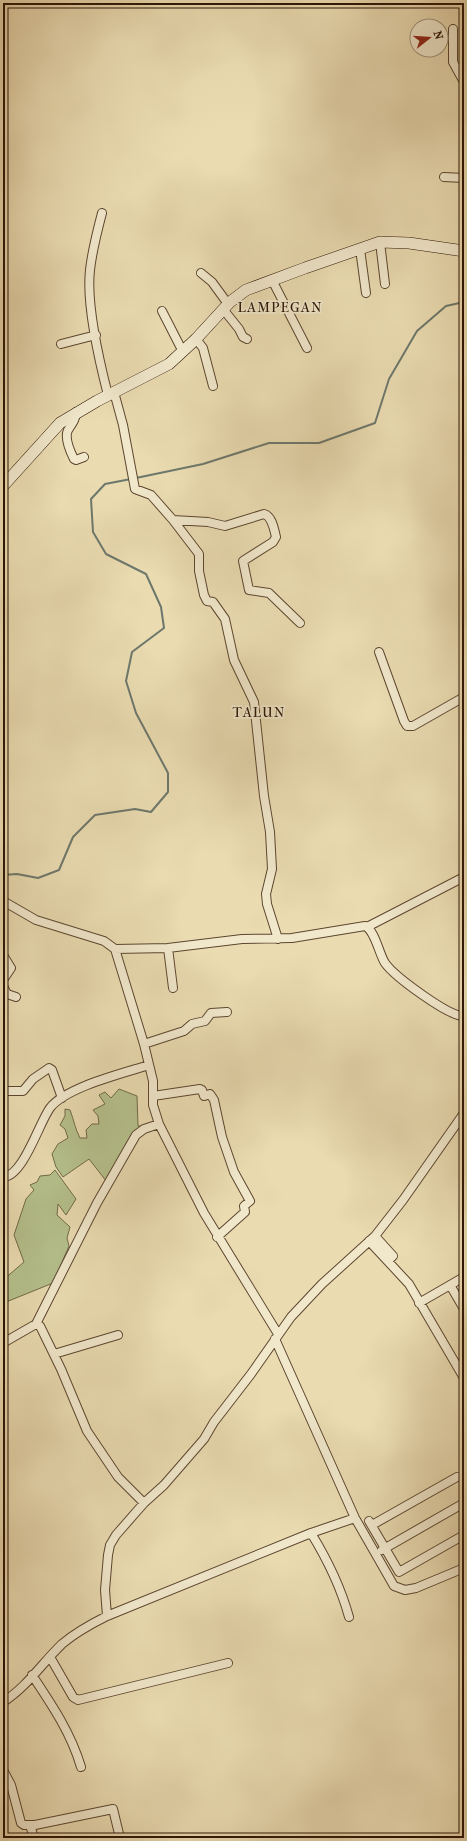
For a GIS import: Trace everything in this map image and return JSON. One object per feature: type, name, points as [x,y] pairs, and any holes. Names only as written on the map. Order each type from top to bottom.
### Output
[{"type":"main road","points":[[3,486],[56,427],[76,412],[165,367],[196,339],[226,306],[246,290],[380,242],[409,243],[464,251]]},
{"type":"street","points":[[453,29],[453,62],[464,82]]},
{"type":"street","points":[[444,177],[464,178]]},
{"type":"street","points":[[102,213],[90,271],[91,306],[96,335],[111,393],[123,425],[132,482],[135,489],[151,495],[198,552],[200,558],[199,571],[207,602],[213,602],[225,619],[234,660],[254,699],[264,796],[270,832],[272,869],[266,894],[267,904],[278,939]]},
{"type":"street","points":[[380,242],[385,284]]},
{"type":"street","points":[[360,249],[366,293]]},
{"type":"street","points":[[201,273],[212,282],[243,338],[247,339]]},
{"type":"street","points":[[272,280],[307,348]]},
{"type":"street","points":[[162,311],[183,352]]},
{"type":"street","points":[[61,344],[96,335]]},
{"type":"street","points":[[196,339],[202,348],[213,386]]},
{"type":"street","points":[[76,412],[76,417],[67,432],[67,437],[74,459],[76,460],[84,457]]},
{"type":"street","points":[[173,520],[208,522],[225,526],[264,514],[267,515],[270,518],[276,539],[243,561],[249,590],[269,593],[300,624]]},
{"type":"street","points":[[379,652],[404,721],[408,727],[419,723],[464,697]]},
{"type":"street","points":[[115,949],[168,948],[242,940],[278,939],[367,927],[464,877]]},
{"type":"street","points":[[3,901],[36,920],[98,938],[111,944],[115,949],[150,1065],[154,1081],[154,1105],[159,1124],[190,1187],[276,1337],[355,1518],[394,1586],[405,1590],[416,1588],[464,1568]]},
{"type":"street","points":[[367,927],[372,933],[385,963],[397,976],[443,1008],[458,1016],[464,1016]]},
{"type":"street","points":[[168,948],[173,988]]},
{"type":"street","points":[[3,955],[11,968],[3,980]]},
{"type":"street","points":[[3,986],[7,994],[16,997]]},
{"type":"street","points":[[144,1044],[184,1031],[192,1024],[205,1021],[211,1013],[227,1012]]},
{"type":"street","points":[[3,1177],[12,1174],[20,1164],[50,1108],[62,1098],[99,1080],[150,1065]]},
{"type":"street","points":[[3,1091],[23,1091],[33,1079],[49,1068],[52,1070],[62,1098]]},
{"type":"street","points":[[153,1096],[200,1089],[202,1090],[204,1096],[210,1094],[214,1100],[222,1137],[234,1172],[250,1201],[244,1206],[245,1212],[218,1236]]},
{"type":"street","points":[[107,1616],[105,1590],[110,1545],[116,1535],[144,1503],[164,1485],[204,1439],[214,1422],[251,1374],[276,1337],[311,1295],[372,1239],[403,1200],[464,1113]]},
{"type":"street","points":[[3,1342],[36,1324],[97,1203],[136,1135],[144,1129],[159,1124]]},
{"type":"street","points":[[372,1239],[393,1256],[388,1261],[409,1284],[464,1378]]},
{"type":"street","points":[[419,1303],[464,1276]]},
{"type":"street","points":[[450,1285],[464,1309]]},
{"type":"street","points":[[36,1324],[40,1326],[54,1354],[87,1431],[118,1477],[144,1503]]},
{"type":"street","points":[[54,1354],[118,1334]]},
{"type":"street","points":[[457,1477],[370,1523],[399,1572],[464,1535]]},
{"type":"street","points":[[375,1554],[464,1503]]},
{"type":"street","points":[[3,1702],[21,1690],[32,1675],[62,1644],[84,1627],[107,1616],[311,1533],[355,1518]]},
{"type":"street","points":[[311,1533],[326,1559],[343,1597],[349,1617]]},
{"type":"street","points":[[50,1657],[73,1697],[78,1700],[228,1664]]},
{"type":"street","points":[[32,1675],[52,1705],[74,1744],[82,1767]]},
{"type":"street","points":[[3,1770],[11,1785],[21,1823],[24,1825],[113,1809],[120,1838]]},
{"type":"street","points":[[30,1825],[34,1838]]},
{"type":"green space","points":[[119,1089],[137,1096],[138,1126],[144,1126],[107,1182],[89,1159],[63,1177],[56,1167],[52,1154],[58,1144],[68,1138],[65,1129],[60,1125],[65,1116],[65,1109],[70,1110],[80,1138],[87,1138],[86,1130],[92,1124],[99,1124],[98,1116],[93,1110],[105,1104],[99,1095],[105,1092],[111,1098]]},
{"type":"green space","points":[[55,1170],[76,1199],[66,1215],[58,1204],[57,1215],[70,1227],[67,1238],[69,1246],[53,1283],[6,1302],[3,1299],[3,1280],[24,1262],[14,1235],[26,1199],[34,1190],[30,1185],[37,1182],[40,1176],[50,1175]]},
{"type":"waterway","points":[[136,478],[203,464],[269,443],[319,443],[375,423],[389,379],[417,331],[446,306],[464,302]]},
{"type":"waterway","points":[[3,875],[17,874],[38,878],[59,870],[73,837],[95,815],[135,809],[151,812],[168,792],[168,773],[136,713],[126,681],[132,652],[164,628],[161,607],[146,574],[106,554],[93,532],[91,499],[105,484],[131,479]]},
{"type":"district","name":"LAMPEGAN","points":[[280,307]]},
{"type":"district","name":"TALUN","points":[[259,712]]}]
